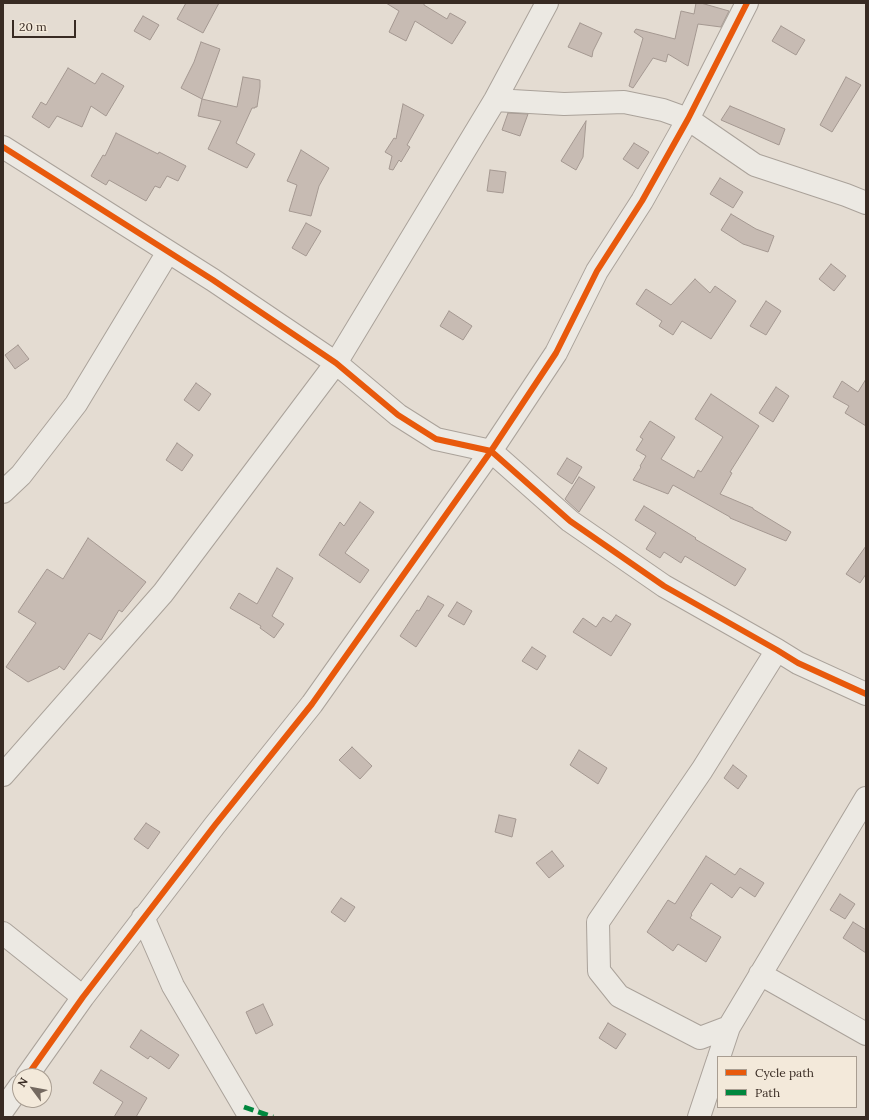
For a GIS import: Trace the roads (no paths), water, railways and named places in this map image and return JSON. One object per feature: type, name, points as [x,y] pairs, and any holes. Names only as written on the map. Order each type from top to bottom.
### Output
[{"type":"street","points":[[3,775],[163,593],[336,363],[495,100],[547,3]]},
{"type":"street","points":[[33,1068],[83,997],[215,824],[312,704],[491,451],[556,353],[596,271],[642,201],[688,119],[747,3]]},
{"type":"street","points":[[495,100],[564,104],[624,102],[662,110],[688,119],[754,165],[846,194],[866,203]]},
{"type":"street","points":[[3,147],[212,280],[336,363],[398,416],[436,439],[491,451],[570,521],[664,586],[798,663],[866,694]]},
{"type":"street","points":[[3,492],[21,475],[76,404],[168,252]]},
{"type":"street","points":[[729,1027],[700,1038],[619,996],[599,971],[598,922],[702,770],[777,650]]},
{"type":"street","points":[[719,1056],[729,1027],[866,798]]},
{"type":"street","points":[[143,918],[173,986],[250,1117]]},
{"type":"street","points":[[3,933],[83,997]]},
{"type":"street","points":[[760,974],[866,1034]]},
{"type":"street","points":[[699,1117],[717,1061]]},
{"type":"street","points":[[3,1110],[12,1097]]}]
